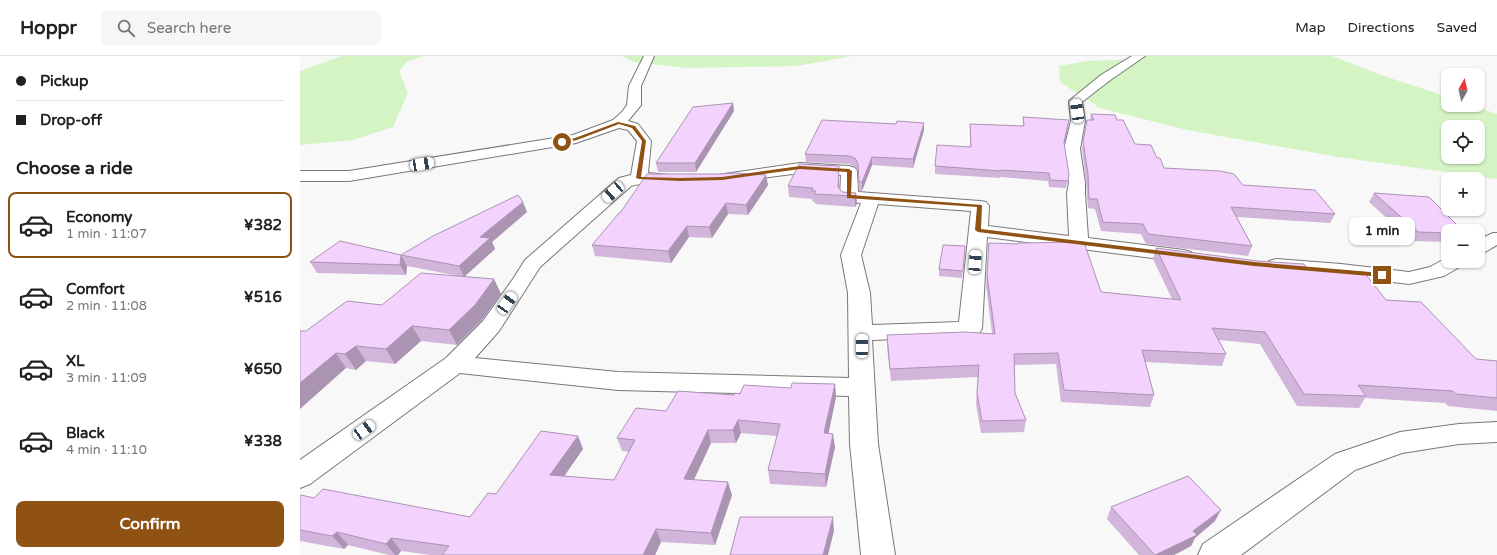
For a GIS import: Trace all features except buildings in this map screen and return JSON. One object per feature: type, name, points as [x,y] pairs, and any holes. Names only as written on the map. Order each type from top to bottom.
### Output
[{"type":"street","points":[[300,176],[349,176],[576,139],[618,123],[628,115],[634,105],[635,86],[649,56]]},
{"type":"street","points":[[1079,243],[1076,193],[1077,183],[1072,149],[1078,121],[1075,101],[1105,78],[1140,56]]},
{"type":"street","points":[[618,123],[633,127],[644,141],[639,178]]},
{"type":"street","points":[[708,179],[800,168],[849,171],[849,197],[980,206],[970,329],[862,333]]},
{"type":"street","points":[[300,476],[455,364],[491,326],[523,280],[532,264],[625,182],[639,178],[687,179]]},
{"type":"street","points":[[871,198],[851,255],[859,293],[862,333],[861,387],[866,459],[871,509],[878,555]]},
{"type":"street","points":[[978,230],[1198,257]]},
{"type":"street","points":[[1485,244],[1497,239]]},
{"type":"street","points":[[1262,264],[1341,270],[1409,278],[1437,272],[1444,268]]},
{"type":"street","points":[[455,364],[618,382],[861,387]]},
{"type":"street","points":[[1215,555],[1345,462],[1400,443],[1459,434],[1497,432]]},
{"type":"green space","points":[[342,56],[424,56],[407,62],[399,71],[408,93],[393,127],[353,140],[300,145],[300,71]]},
{"type":"green space","points":[[622,56],[852,56],[797,66],[687,68],[633,62]]},
{"type":"green space","points":[[1139,56],[1332,56],[1384,76],[1441,95],[1441,112],[1485,112],[1485,110],[1497,114],[1497,179],[1485,177],[1485,172],[1446,172],[1338,157],[1187,130],[1100,108],[1060,82],[1059,66],[1087,61],[1140,59]]},
{"type":"route","points":[[562,142],[606,129],[618,123],[633,127],[644,141],[639,178],[680,180],[722,178],[800,168],[849,171],[849,197],[980,206],[978,230],[997,234],[1254,264],[1341,270],[1382,275]]}]
